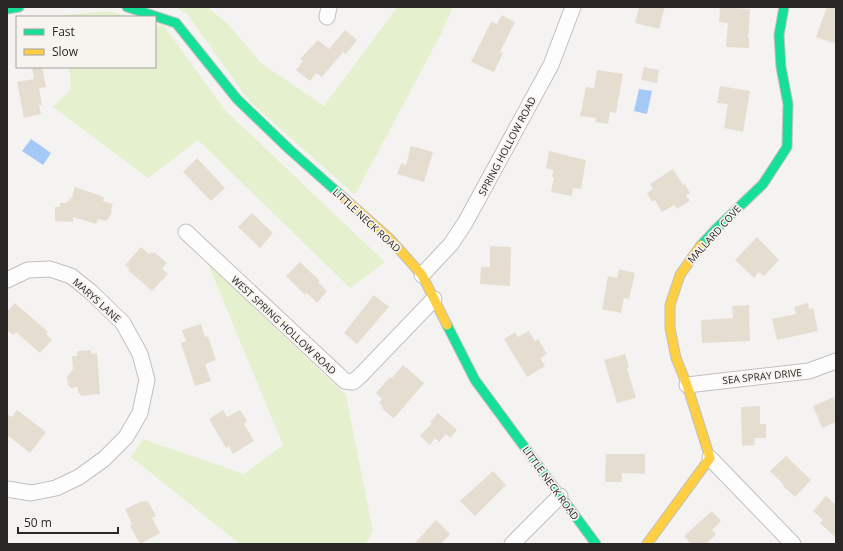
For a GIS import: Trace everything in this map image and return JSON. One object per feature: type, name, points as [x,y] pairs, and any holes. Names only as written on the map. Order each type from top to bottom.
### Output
[{"type":"street","points":[[7,9],[19,7]]},
{"type":"street","name":"LITTLE NECK ROAD","points":[[127,7],[155,16]]},
{"type":"street","name":"SPRING HOLLOW ROAD","points":[[422,275],[451,244],[465,223],[551,65],[573,7]]},
{"type":"street","name":"MALLARD COVE","points":[[710,458],[687,385],[676,358],[670,328],[670,304],[680,274],[697,250],[711,234],[763,184],[787,147],[788,104],[781,67],[779,34],[784,7]]},
{"type":"street","name":"LITTLE NECK ROAD","points":[[156,16],[176,23],[237,98],[290,150],[389,238],[422,275],[475,380],[596,544]]},
{"type":"street","name":"WEST SPRING HOLLOW ROAD","points":[[186,232],[345,381],[353,382],[361,375],[434,300]]},
{"type":"street","name":"MARYS LANE","points":[[7,280],[28,270],[50,269],[70,276],[91,292],[123,323],[140,354],[147,380],[140,413],[126,437],[104,459],[79,477],[56,488],[31,492],[7,489]]},
{"type":"street","name":"SEA SPRAY DRIVE","points":[[687,385],[809,371],[836,361]]},
{"type":"street","points":[[647,544],[710,458],[793,544]]},
{"type":"street","points":[[512,544],[560,496]]},
{"type":"green space","points":[[175,7],[207,7],[227,23],[261,63],[324,106],[397,7],[453,7],[441,34],[355,195],[250,102],[187,14]]},
{"type":"green space","points":[[108,11],[127,16],[63,16]]},
{"type":"green space","points":[[156,24],[164,26],[225,110],[385,262],[350,288],[198,140],[148,178],[53,107],[71,89],[69,68],[156,68]]},
{"type":"green space","points":[[208,264],[346,395],[373,532],[365,544],[240,544],[131,457],[143,439],[244,474],[283,445]]},
{"type":"water","points":[[639,89],[652,91],[647,114],[634,111]]},
{"type":"water","points":[[31,139],[51,153],[43,165],[22,151]]},
{"type":"building","points":[[639,7],[665,7],[659,29],[635,23]]},
{"type":"building","points":[[720,7],[750,9],[748,38],[749,48],[726,47],[728,23],[719,22]]},
{"type":"building","points":[[827,7],[836,7],[836,44],[816,37]]},
{"type":"building","points":[[502,15],[515,22],[500,52],[503,53],[494,72],[471,62],[491,22],[497,24]]},
{"type":"building","points":[[345,30],[357,40],[346,54],[343,52],[322,77],[316,73],[310,81],[296,70],[303,61],[300,59],[318,40],[329,49]]},
{"type":"building","points":[[644,67],[659,70],[657,83],[641,80]]},
{"type":"building","points":[[32,68],[42,68],[46,87],[39,88],[42,105],[39,105],[41,114],[24,118],[17,82],[34,79]]},
{"type":"building","points":[[597,70],[623,74],[616,113],[610,112],[608,124],[595,122],[596,118],[580,116],[586,87],[594,88]]},
{"type":"building","points":[[720,86],[750,91],[743,132],[724,128],[728,104],[717,103]]},
{"type":"building","points":[[411,146],[433,152],[424,182],[397,174],[401,163],[406,165]]},
{"type":"building","points":[[549,151],[586,160],[581,189],[573,188],[572,196],[551,192],[554,177],[552,177],[553,170],[546,168]]},
{"type":"building","points":[[197,158],[225,188],[211,201],[183,172]]},
{"type":"building","points":[[673,169],[690,193],[686,195],[690,201],[677,209],[674,205],[662,212],[655,200],[652,202],[647,193],[653,189],[650,184]]},
{"type":"building","points":[[75,187],[104,197],[103,201],[113,204],[112,211],[107,221],[98,219],[96,224],[73,217],[73,222],[55,221],[55,207],[60,207],[60,203],[66,203],[72,197]]},
{"type":"building","points":[[252,213],[273,233],[260,248],[238,227]]},
{"type":"building","points":[[757,237],[779,260],[764,276],[759,272],[754,278],[735,260]]},
{"type":"building","points":[[490,246],[511,247],[510,286],[480,284],[481,267],[490,267]]},
{"type":"building","points":[[141,247],[149,254],[151,252],[153,254],[154,252],[167,263],[162,269],[168,274],[152,291],[128,270],[129,268],[125,265]]},
{"type":"building","points":[[300,262],[320,281],[318,282],[327,291],[317,303],[307,293],[305,295],[286,276]]},
{"type":"building","points":[[619,269],[635,273],[629,299],[624,298],[621,313],[602,309],[608,276],[617,278]]},
{"type":"building","points":[[374,295],[389,307],[357,344],[344,333]]},
{"type":"building","points":[[15,303],[48,332],[46,334],[52,340],[40,353],[16,332],[13,335],[7,330],[7,312]]},
{"type":"building","points":[[808,303],[809,309],[813,308],[818,331],[777,340],[772,319],[796,314],[794,307]]},
{"type":"building","points":[[749,305],[750,341],[702,343],[701,320],[733,318],[732,306]]},
{"type":"building","points":[[201,324],[205,337],[208,336],[216,360],[205,364],[211,381],[195,386],[181,343],[186,341],[182,330]]},
{"type":"building","points":[[529,331],[535,341],[538,339],[547,354],[540,358],[545,366],[527,377],[504,339],[515,332],[518,337]]},
{"type":"building","points":[[91,350],[91,354],[97,353],[100,394],[81,396],[80,393],[78,393],[78,387],[71,388],[68,385],[67,377],[73,369],[72,356],[77,356],[77,351]]},
{"type":"building","points":[[625,354],[629,367],[627,368],[636,398],[617,403],[604,360]]},
{"type":"building","points":[[403,365],[424,383],[393,418],[382,408],[383,407],[379,403],[382,399],[376,393]]},
{"type":"building","points":[[834,397],[836,404],[836,422],[822,428],[813,406]]},
{"type":"building","points":[[760,406],[760,424],[766,424],[766,438],[754,438],[755,445],[742,446],[741,407]]},
{"type":"building","points":[[17,410],[46,432],[30,453],[7,435],[7,414],[12,417]]},
{"type":"building","points":[[223,410],[227,417],[240,410],[247,421],[244,424],[254,441],[233,454],[229,446],[226,448],[209,419]]},
{"type":"building","points":[[438,413],[457,430],[450,438],[446,434],[439,442],[435,438],[430,445],[420,436],[432,423],[430,422]]},
{"type":"building","points":[[606,454],[645,454],[645,474],[622,473],[622,482],[605,482]]},
{"type":"building","points":[[786,456],[811,480],[795,497],[770,471]]},
{"type":"building","points":[[493,471],[506,485],[475,516],[460,501]]},
{"type":"building","points":[[826,496],[836,505],[836,538],[820,523],[823,520],[813,511]]},
{"type":"building","points":[[142,501],[148,501],[156,516],[152,518],[160,533],[140,544],[130,526],[132,524],[125,509]]},
{"type":"building","points":[[712,511],[721,521],[712,530],[716,534],[706,544],[691,544],[684,536]]},
{"type":"building","points":[[436,520],[450,534],[441,544],[414,544]]},
{"type":"traffic: fast","points":[[7,9],[19,7]]},
{"type":"traffic: fast","points":[[127,7],[155,16]]},
{"type":"traffic: fast","points":[[701,245],[763,184],[787,147],[788,104],[781,67],[779,35],[784,7]]},
{"type":"traffic: fast","points":[[156,16],[176,23],[237,99],[290,150],[344,198]]},
{"type":"traffic: fast","points":[[447,325],[475,380],[596,544]]},
{"type":"traffic: slow","points":[[344,198],[389,238],[422,275],[447,325]]},
{"type":"traffic: slow","points":[[647,544],[710,458],[687,385],[676,358],[670,328],[670,305],[680,275],[701,245]]}]
